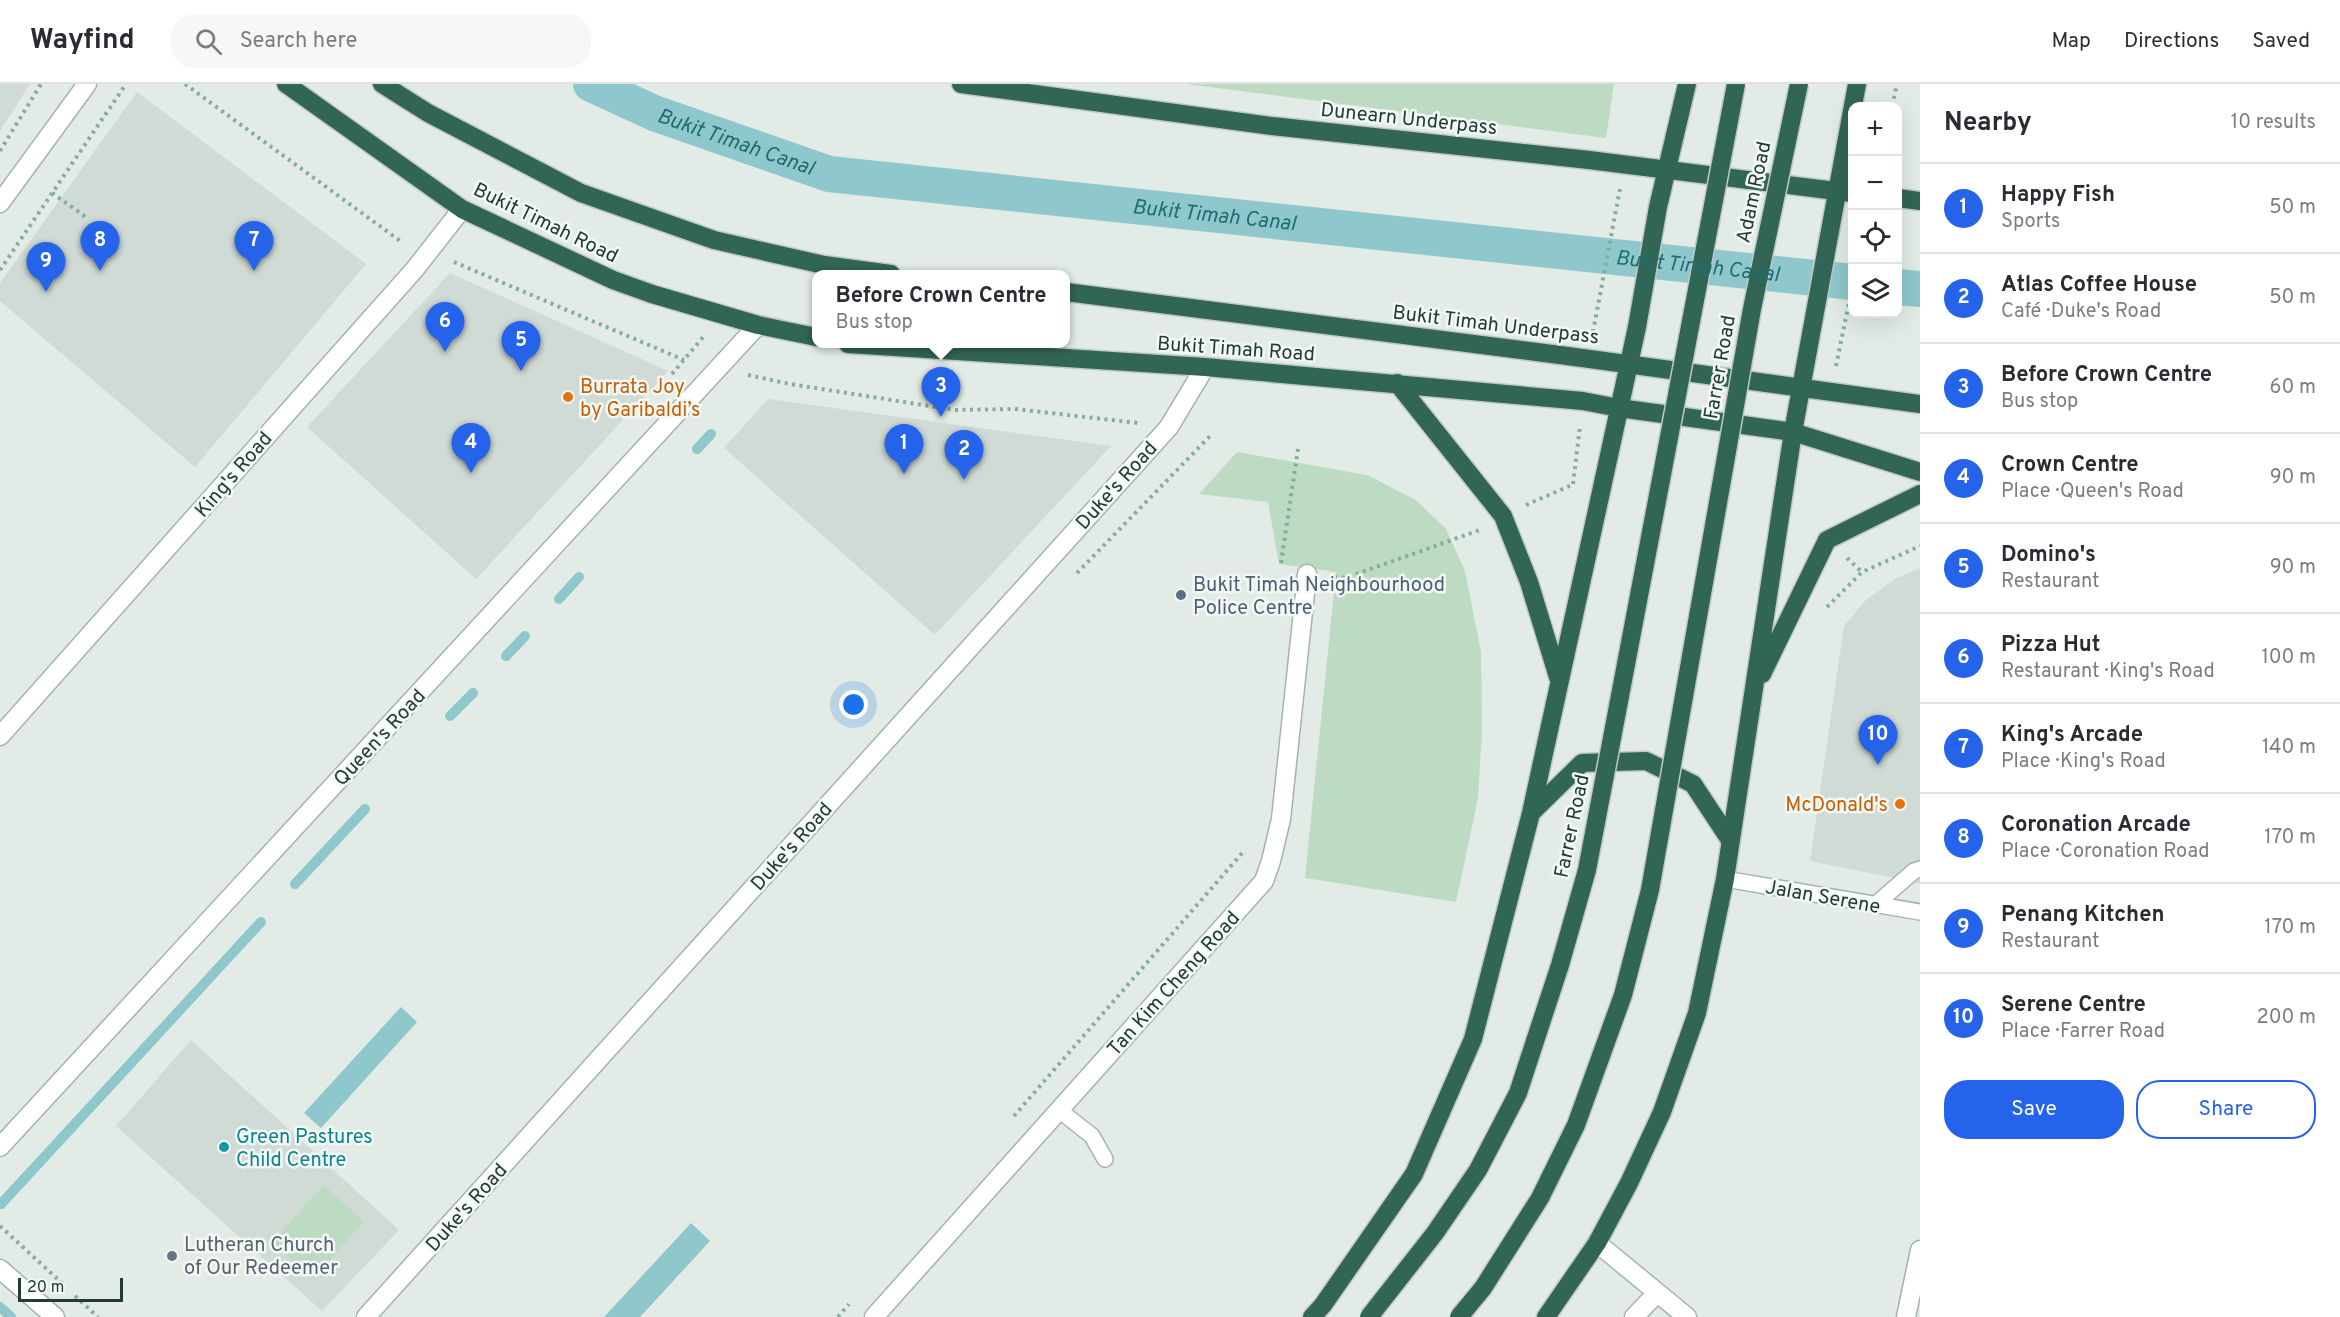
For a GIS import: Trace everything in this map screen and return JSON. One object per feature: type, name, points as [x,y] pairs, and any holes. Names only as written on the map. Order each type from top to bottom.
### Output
[{"type":"highway","name":"Bukit Timah Road","points":[[286,84],[462,209],[613,280],[651,294],[758,325],[812,336]]},
{"type":"highway","points":[[382,84],[428,112],[581,193],[714,240],[824,265],[861,270]]},
{"type":"highway","name":"Dunearn Underpass","points":[[961,84],[1272,126],[1589,160],[1848,192]]},
{"type":"highway","points":[[1312,1317],[1323,1305],[1414,1174],[1473,1038],[1531,813],[1558,680],[1637,327],[1658,207],[1687,84]]},
{"type":"highway","name":"Adam Road","points":[[1694,298],[1736,84]]},
{"type":"highway","name":"Adam Road","points":[[1752,309],[1799,84]]},
{"type":"highway","points":[[1546,1317],[1597,1244],[1629,1183],[1662,1112],[1697,1013],[1725,879],[1793,432],[1857,84]]},
{"type":"highway","points":[[1902,199],[1920,201]]},
{"type":"highway","name":"Bukit Timah Underpass","points":[[1070,293],[1920,404]]},
{"type":"highway","name":"Farrer Road","points":[[1370,1317],[1435,1233],[1478,1170],[1518,1093],[1560,965],[1587,870],[1694,298]]},
{"type":"highway","name":"Farrer Road","points":[[1459,1317],[1483,1288],[1540,1198],[1576,1125],[1623,995],[1650,890],[1752,309]]},
{"type":"highway","name":"Bukit Timah Road","points":[[910,348],[1205,367],[1583,401],[1793,432],[1920,472]]},
{"type":"highway","points":[[1397,383],[1503,516],[1529,582],[1558,680]]},
{"type":"highway","points":[[1755,688],[1827,540],[1920,494]]},
{"type":"highway","points":[[1531,813],[1582,763],[1646,761],[1693,784],[1730,840]]},
{"type":"street","points":[[0,203],[87,84]]},
{"type":"street","name":"King's Road","points":[[0,736],[236,473],[429,251],[462,209]]},
{"type":"street","name":"Queen's Road","points":[[0,1147],[758,325]]},
{"type":"street","name":"Duke's Road","points":[[366,1317],[1169,427],[1205,367]]},
{"type":"street","name":"Tan Kim Cheng Road","points":[[874,1317],[1264,881],[1281,819],[1307,574]]},
{"type":"street","points":[[1597,1244],[1687,1317]]},
{"type":"street","points":[[1906,1317],[1920,1250]]},
{"type":"street","points":[[0,1269],[55,1317]]},
{"type":"street","points":[[1634,1317],[1657,1293]]},
{"type":"lane","points":[[1875,905],[1914,871],[1920,869]]},
{"type":"lane","name":"Jalan Serene","points":[[1725,879],[1920,912]]},
{"type":"lane","points":[[1059,1110],[1092,1136],[1105,1159]]},
{"type":"path","points":[[0,151],[41,84]]},
{"type":"path","points":[[0,270],[126,84]]},
{"type":"path","points":[[185,84],[408,247],[429,251],[684,360]]},
{"type":"path","points":[[1893,102],[1897,84]]},
{"type":"path","points":[[1593,331],[1620,188]]},
{"type":"path","points":[[52,193],[86,217]]},
{"type":"path","points":[[1835,368],[1848,307]]},
{"type":"path","points":[[742,374],[790,384],[955,410],[1015,409],[1169,427]]},
{"type":"path","points":[[1298,448],[1280,570],[1345,578],[1482,529]]},
{"type":"path","points":[[1819,614],[1862,572],[1920,546]]},
{"type":"path","points":[[1009,1122],[1243,852],[1271,861]]},
{"type":"path","points":[[0,1226],[65,1287]]},
{"type":"path","points":[[73,1294],[98,1317]]},
{"type":"path","points":[[838,1317],[853,1299]]},
{"type":"shaded area","points":[[0,84],[30,84],[0,131]]},
{"type":"shaded area","points":[[137,92],[366,264],[195,467],[0,301],[0,283]]},
{"type":"shaded area","points":[[450,273],[668,371],[476,579],[307,427]]},
{"type":"shaded area","points":[[768,399],[1111,446],[935,635],[724,448]]},
{"type":"shaded area","points":[[1920,568],[1920,883],[1810,861],[1844,626],[1866,600],[1895,579]]},
{"type":"shaded area","points":[[191,1040],[399,1230],[322,1311],[116,1126]]},
{"type":"green space","points":[[1186,84],[1614,84],[1606,138]]},
{"type":"green space","points":[[1237,452],[1367,475],[1416,500],[1446,529],[1465,571],[1481,652],[1482,731],[1478,798],[1456,902],[1305,878],[1336,572],[1279,564],[1268,502],[1199,494]]},
{"type":"green space","points":[[324,1185],[364,1222],[312,1279],[272,1242]]},
{"type":"water","points":[[401,1007],[417,1022],[321,1128],[304,1113]]},
{"type":"water","points":[[691,1223],[710,1241],[640,1317],[604,1317]]},
{"type":"waterway","name":"Bukit Timah Canal","points":[[591,84],[654,113],[829,174],[1848,282]]},
{"type":"waterway","name":"Bukit Timah Canal","points":[[1902,287],[1920,289]]},
{"type":"waterway","points":[[697,449],[711,434]]},
{"type":"waterway","points":[[559,599],[579,577]]},
{"type":"waterway","points":[[506,656],[525,636]]},
{"type":"waterway","points":[[450,716],[473,693]]},
{"type":"waterway","points":[[295,884],[365,809]]},
{"type":"waterway","points":[[1,1204],[261,922]]},
{"type":"waterway","points":[[0,1307],[11,1317]]},
{"type":"place","name":"Coronation Arcade","points":[[100,271]]},
{"type":"place","name":"King's Arcade","points":[[254,271]]},
{"type":"place","name":"Penang Kitchen","points":[[46,292]]},
{"type":"place","name":"Pizza Hut","points":[[445,352]]},
{"type":"place","name":"Domino's","points":[[521,371]]},
{"type":"place","name":"Burrata Joy by Garibaldi’s","points":[[568,397]]},
{"type":"place","name":"Before Crown Centre","points":[[941,417]]},
{"type":"place","name":"Crown Centre","points":[[471,473]]},
{"type":"place","name":"Happy Fish","points":[[904,474]]},
{"type":"place","name":"Atlas Coffee House","points":[[964,480]]},
{"type":"place","name":"Bukit Timah Neighbourhood Police Centre","points":[[1181,595]]},
{"type":"place","name":"Serene Centre","points":[[1878,765]]},
{"type":"place","name":"McDonald's","points":[[1900,804]]},
{"type":"place","name":"Green Pastures Child Centre","points":[[224,1147]]},
{"type":"place","name":"Lutheran Church of Our Redeemer","points":[[172,1256]]}]
